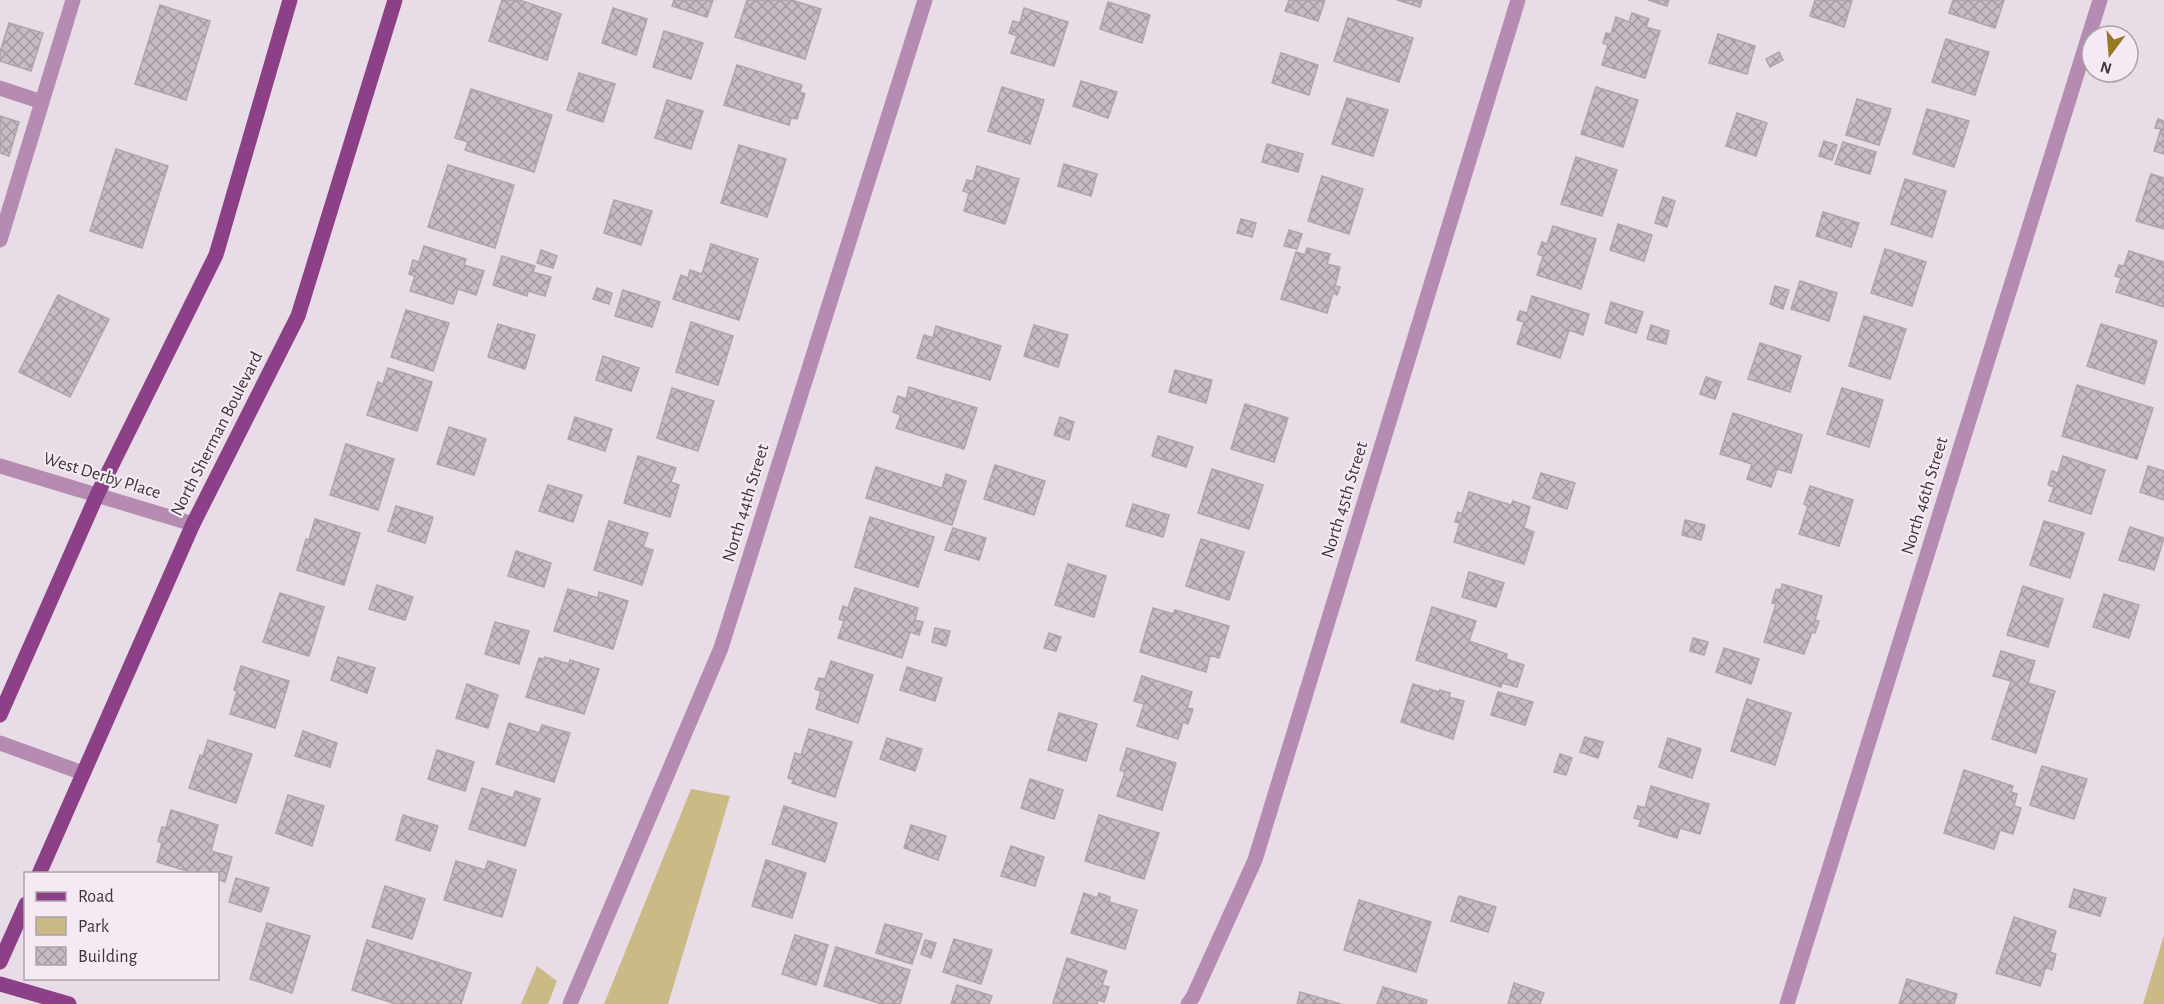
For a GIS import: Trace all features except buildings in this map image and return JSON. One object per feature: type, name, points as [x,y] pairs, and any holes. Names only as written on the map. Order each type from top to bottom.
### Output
[{"type":"main road","points":[[0,715],[97,495],[216,255],[290,0]]},
{"type":"main road","name":"North Sherman Boulevard","points":[[39,872],[193,524],[298,316],[395,0]]},
{"type":"main road","points":[[0,962],[24,908]]},
{"type":"main road","points":[[0,984],[69,1004]]},
{"type":"street","points":[[0,240],[73,0]]},
{"type":"street","name":"North 44th Street","points":[[570,1004],[721,648],[925,0]]},
{"type":"street","name":"North 45th Street","points":[[1188,1004],[1255,860],[1518,0]]},
{"type":"street","name":"North 46th Street","points":[[1787,1004],[2100,0]]},
{"type":"street","points":[[0,88],[42,102]]},
{"type":"street","name":"West Derby Place","points":[[0,466],[193,524]]},
{"type":"street","points":[[0,742],[83,773]]},
{"type":"green space","points":[[691,789],[730,796],[668,1004],[604,1004]]},
{"type":"green space","points":[[2164,935],[2164,1004],[2143,1004]]},
{"type":"green space","points":[[537,966],[557,981],[548,1004],[521,1004]]}]
